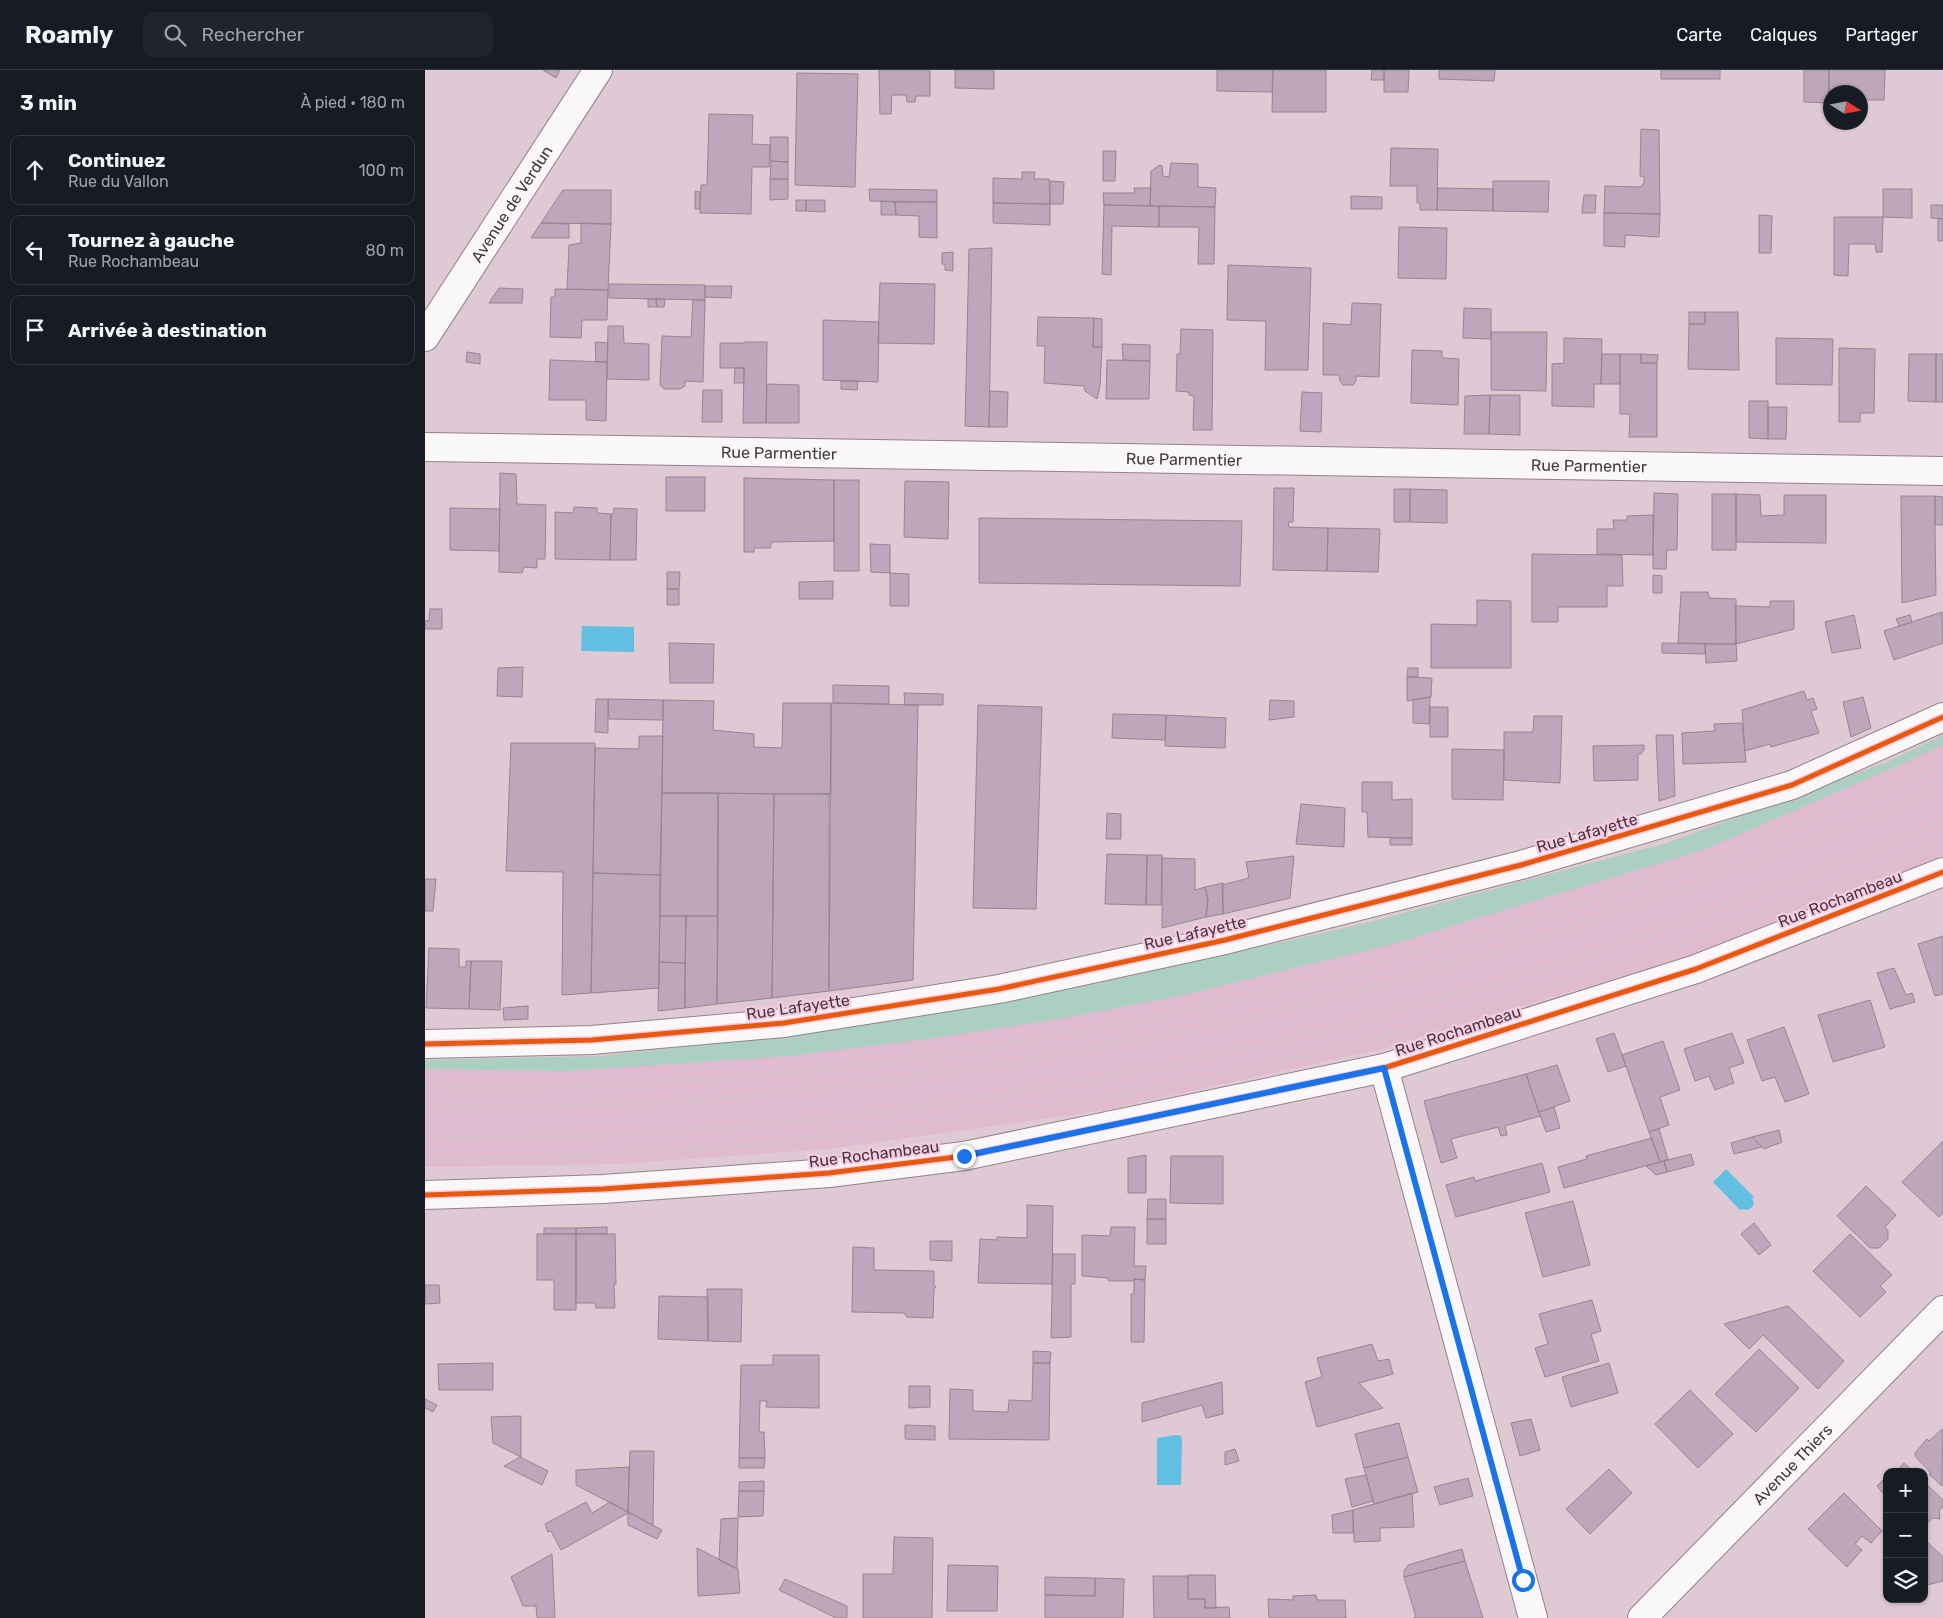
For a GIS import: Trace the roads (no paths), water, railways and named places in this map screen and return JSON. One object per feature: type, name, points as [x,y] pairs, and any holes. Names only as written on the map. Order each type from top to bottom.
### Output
[{"type":"street","name":"Avenue de Verdun","points":[[425,337],[598,70]]},
{"type":"street","name":"Rue Parmentier","points":[[425,447],[1943,472]]},
{"type":"street","name":"Rue Lafayette","points":[[425,1044],[592,1040],[783,1023],[999,989],[1225,940],[1521,865],[1792,785],[1943,718]]},
{"type":"street","name":"Rue Rochambeau","points":[[425,1195],[603,1189],[829,1172],[964,1156],[1384,1068],[1696,969],[1943,872]]},
{"type":"street","points":[[1384,1068],[1533,1618]]},
{"type":"street","name":"Avenue Thiers","points":[[1642,1618],[1943,1310]]},
{"type":"water","points":[[582,626],[634,627],[634,652],[581,651]]},
{"type":"water","points":[[1726,1169],[1754,1197],[1752,1198],[1754,1204],[1747,1210],[1740,1210],[1713,1182]]},
{"type":"water","points":[[1181,1436],[1182,1439],[1181,1485],[1157,1485],[1157,1438]]},
{"type":"railway","points":[[425,1086],[591,1085],[758,1075],[924,1057],[1089,1030],[1253,995],[1415,953],[1575,905],[1759,841],[1838,810],[1943,765]]},
{"type":"railway","points":[[425,1109],[627,1104],[829,1087],[1029,1060],[1227,1022],[1381,984],[1585,922],[1790,849],[1943,788]]},
{"type":"railway","points":[[425,1138],[543,1137],[660,1132],[778,1123],[895,1110],[1011,1094],[1243,1049],[1432,1001],[1580,956],[1726,906],[1943,822]]},
{"type":"railway","points":[[425,1159],[582,1156],[746,1145],[887,1131],[1026,1111],[1235,1072],[1326,1051],[1416,1027],[1594,973],[1770,912],[1943,844]]}]
